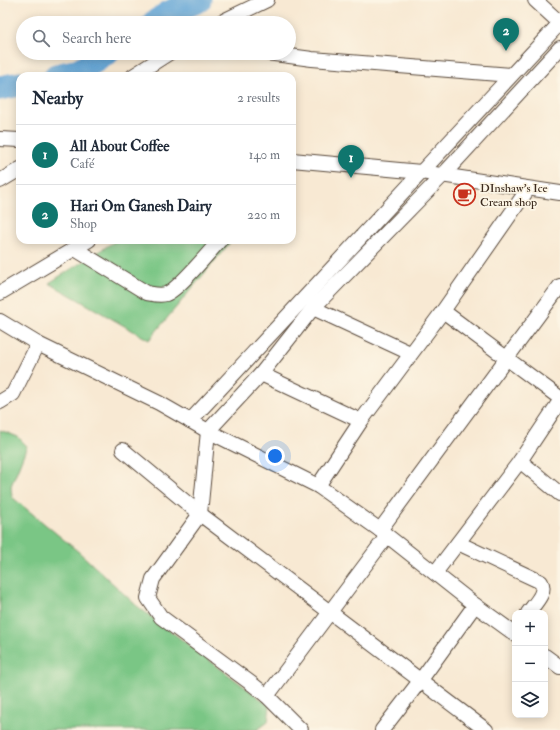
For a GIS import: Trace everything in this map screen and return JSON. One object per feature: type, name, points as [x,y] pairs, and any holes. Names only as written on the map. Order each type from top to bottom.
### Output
[{"type":"street","points":[[234,16],[267,0]]},
{"type":"street","points":[[190,420],[560,23],[535,0]]},
{"type":"street","points":[[301,730],[267,696],[161,617],[148,598],[153,579],[200,514],[208,431],[261,374],[313,308],[442,176],[560,48]]},
{"type":"street","points":[[296,57],[511,76]]},
{"type":"street","points":[[139,72],[158,60]]},
{"type":"street","points":[[0,139],[16,140]]},
{"type":"street","points":[[296,161],[420,172],[560,193]]},
{"type":"street","points":[[0,181],[16,171]]},
{"type":"street","points":[[318,486],[361,421],[410,353],[443,311],[528,189]]},
{"type":"street","points":[[0,293],[83,244]]},
{"type":"street","points":[[75,249],[147,293],[158,295],[166,294],[181,282],[216,244]]},
{"type":"street","points":[[267,696],[330,612],[506,358],[560,286]]},
{"type":"street","points":[[313,308],[410,353]]},
{"type":"street","points":[[435,573],[520,461],[560,400],[443,311]]},
{"type":"street","points":[[0,321],[38,344],[159,404],[208,431],[318,486],[384,533],[475,605],[512,632]]},
{"type":"street","points":[[0,402],[13,394],[38,344]]},
{"type":"street","points":[[261,374],[361,421]]},
{"type":"street","points":[[124,450],[200,514],[486,730]]},
{"type":"street","points":[[520,461],[560,494]]},
{"type":"street","points":[[458,543],[541,582],[543,592],[530,610]]},
{"type":"street","points":[[382,730],[420,681],[475,605]]},
{"type":"street","points":[[548,658],[560,668]]},
{"type":"green space","points":[[111,244],[229,244],[149,340],[49,283]]},
{"type":"green space","points":[[0,430],[18,437],[27,446],[11,486],[12,497],[80,553],[137,606],[270,706],[268,722],[257,730],[0,730]]},
{"type":"waterway","points":[[164,16],[199,0]]},
{"type":"waterway","points":[[74,72],[79,71],[96,60]]},
{"type":"waterway","points":[[0,88],[16,85]]},
{"type":"place","name":"Hari Om Ganesh Dairy","points":[[506,51]]},
{"type":"place","name":"All About Coffee","points":[[351,178]]},
{"type":"place","name":"DInshaw's Ice Cream shop","points":[[465,195]]}]
